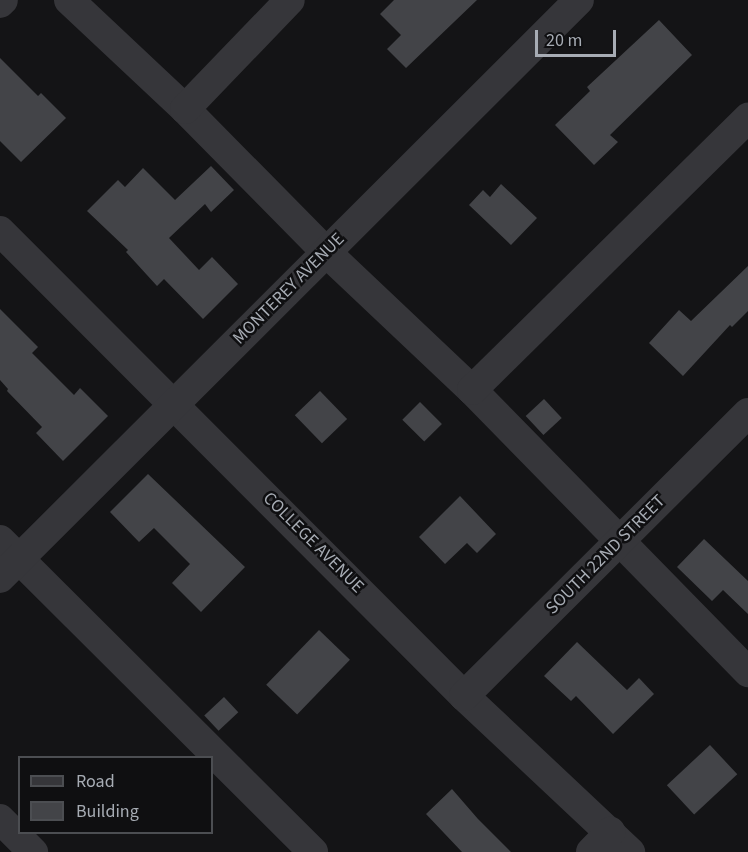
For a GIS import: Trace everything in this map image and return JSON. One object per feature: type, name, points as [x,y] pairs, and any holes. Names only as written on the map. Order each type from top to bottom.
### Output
[{"type":"street","points":[[0,3],[3,0]]},
{"type":"street","points":[[69,0],[184,109],[326,252],[472,390],[748,672]]},
{"type":"street","points":[[184,109],[290,0]]},
{"type":"street","name":"MONTEREY AVENUE","points":[[6,559],[174,403],[579,0]]},
{"type":"street","points":[[472,390],[748,118]]},
{"type":"street","name":"COLLEGE AVENUE","points":[[0,231],[174,403],[610,845]]},
{"type":"street","name":"SOUTH 22ND STREET","points":[[464,696],[748,413]]},
{"type":"street","points":[[6,559],[314,852]]},
{"type":"street","points":[[0,819],[33,852]]},
{"type":"building","points":[[394,0],[477,0],[406,68],[387,49],[401,35],[380,14]]},
{"type":"building","points":[[659,20],[692,55],[610,135],[618,142],[594,165],[555,125],[590,91],[587,87]]},
{"type":"building","points":[[0,58],[38,96],[41,93],[66,118],[21,162],[0,141]]},
{"type":"building","points":[[211,166],[234,190],[211,212],[205,204],[169,238],[199,270],[212,257],[238,284],[203,319],[164,279],[157,286],[126,252],[128,250],[87,211],[118,180],[125,187],[143,168],[175,200]]},
{"type":"building","points":[[501,184],[537,218],[511,245],[469,205],[483,190],[490,197]]},
{"type":"building","points":[[748,266],[748,311],[732,327],[730,325],[683,376],[649,343],[679,310],[691,321]]},
{"type":"building","points":[[0,309],[38,347],[32,353],[74,395],[80,388],[108,416],[63,461],[36,433],[42,427],[7,391],[8,389],[0,380]]},
{"type":"building","points":[[320,391],[347,419],[322,443],[295,415]]},
{"type":"building","points":[[544,399],[562,418],[543,435],[526,416]]},
{"type":"building","points":[[420,402],[442,424],[424,442],[402,420]]},
{"type":"building","points":[[148,474],[245,567],[201,612],[172,583],[190,564],[154,528],[139,542],[110,512]]},
{"type":"building","points":[[460,496],[496,534],[477,553],[467,543],[445,564],[419,537]]},
{"type":"building","points":[[704,539],[748,581],[748,614],[723,590],[712,601],[677,567]]},
{"type":"building","points":[[319,630],[350,660],[297,715],[266,685]]},
{"type":"building","points":[[577,642],[627,690],[639,678],[654,694],[613,734],[576,696],[571,701],[544,676]]},
{"type":"building","points":[[224,697],[238,712],[219,731],[204,715]]},
{"type":"building","points":[[710,745],[737,774],[694,814],[667,785]]},
{"type":"building","points":[[452,789],[511,852],[462,852],[426,814]]}]
